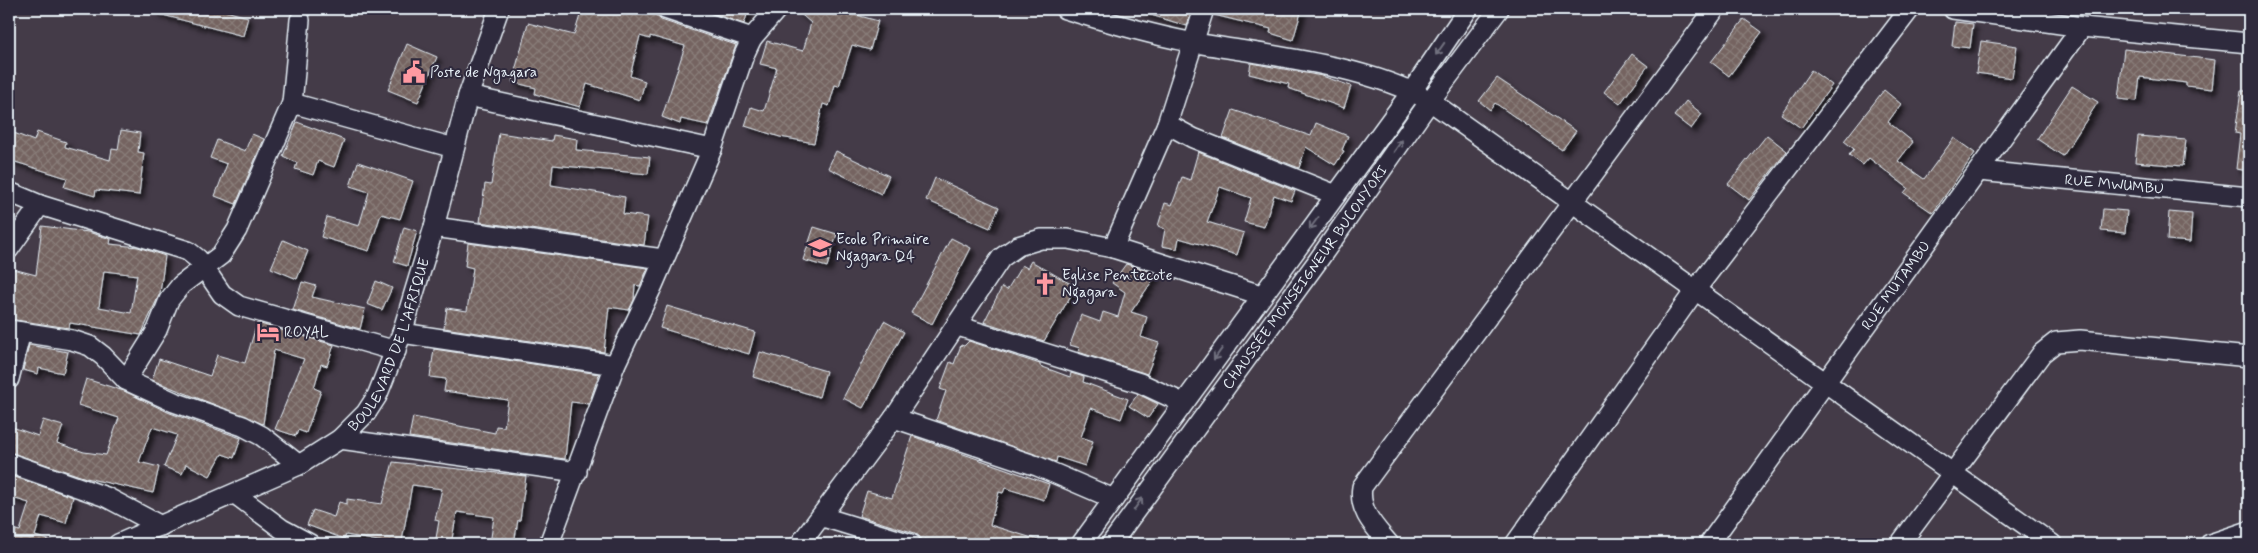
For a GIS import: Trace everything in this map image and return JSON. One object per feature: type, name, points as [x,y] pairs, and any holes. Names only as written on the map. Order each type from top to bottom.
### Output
[{"type":"street","name":"BOULEVARD DE L'AFRIQUE","points":[[118,544],[299,465],[340,439],[366,413],[377,396],[396,351],[434,227],[468,96],[499,9]]},
{"type":"street","points":[[665,9],[752,38]]},
{"type":"street","points":[[549,544],[615,365],[712,149],[744,55],[752,38],[777,9]]},
{"type":"street","points":[[1065,9],[1128,29],[1192,42],[1234,47],[1308,63],[1412,91],[1430,101],[1572,201],[2052,544]]},
{"type":"street","points":[[1113,248],[1167,124],[1204,9]]},
{"type":"street","name":"CHAUSSÉE MONSEIGNEUR BUCONYORI","points":[[1081,544],[1261,295],[1412,91],[1468,9]]},
{"type":"street","name":"CHAUSSÉE MONSEIGNEUR BUCONYORI","points":[[1111,544],[1317,262],[1430,101],[1499,9]]},
{"type":"street","points":[[1390,544],[1365,512],[1360,499],[1362,487],[1715,9]]},
{"type":"street","points":[[1515,544],[1696,289],[1910,9]]},
{"type":"street","points":[[1953,9],[2082,27],[2249,43]]},
{"type":"street","points":[[126,380],[157,330],[169,300],[181,285],[221,255],[237,230],[292,102],[300,20]]},
{"type":"street","name":"RUE MUTAMBU","points":[[1710,544],[1824,382],[2082,27]]},
{"type":"street","points":[[468,96],[712,149]]},
{"type":"street","points":[[292,102],[454,148]]},
{"type":"street","points":[[1167,124],[1193,138],[1336,195]]},
{"type":"street","name":"RUE MWUMBU","points":[[1979,171],[2249,197]]},
{"type":"street","points":[[9,192],[40,205],[180,248],[198,259],[206,268],[222,294],[239,306],[396,351]]},
{"type":"street","points":[[9,249],[40,205]]},
{"type":"street","points":[[434,227],[663,259]]},
{"type":"street","points":[[800,544],[894,418],[958,326],[1001,258],[1018,246],[1041,239],[1068,239],[1113,248],[1261,295]]},
{"type":"street","points":[[958,326],[1140,383],[1183,403]]},
{"type":"street","points":[[9,379],[15,331],[72,340],[90,346],[126,380],[174,402],[243,426],[262,436],[299,465]]},
{"type":"street","points":[[402,332],[615,365]]},
{"type":"street","points":[[1900,544],[2042,353],[2056,342],[2080,340],[2249,356]]},
{"type":"street","points":[[894,418],[1037,466],[1114,499]]},
{"type":"street","points":[[340,439],[577,472]]},
{"type":"street","points":[[9,464],[106,497],[161,526]]},
{"type":"street","points":[[235,494],[282,529],[310,544]]},
{"type":"street","points":[[822,517],[912,544]]},
{"type":"street","points":[[2210,544],[2249,531]]},
{"type":"building","points":[[156,9],[218,9],[248,17],[243,36],[155,13]]},
{"type":"building","points":[[582,9],[642,9],[655,13],[661,20],[736,45],[708,125],[681,119],[680,124],[662,117],[685,46],[650,36],[650,39],[640,36],[630,76],[645,81],[640,100],[587,84],[580,107],[535,94],[536,88],[512,82],[528,23],[574,35]]},
{"type":"building","points":[[700,9],[749,9],[744,24]]},
{"type":"building","points":[[795,9],[835,9],[878,21],[870,50],[852,45],[839,86],[835,85],[829,106],[823,104],[814,143],[780,137],[745,126],[751,107],[764,111],[777,68],[760,64],[767,41],[803,51],[811,23]]},
{"type":"building","points":[[1141,9],[1192,9],[1187,26],[1141,12]]},
{"type":"building","points":[[1215,9],[1302,9],[1293,40],[1270,33],[1271,29],[1214,15]]},
{"type":"building","points":[[1744,19],[1762,32],[1729,76],[1711,62]]},
{"type":"building","points":[[1955,22],[1973,24],[1970,48],[1952,46]]},
{"type":"building","points":[[1981,41],[2017,46],[2012,78],[1976,73]]},
{"type":"building","points":[[407,44],[437,57],[418,102],[388,90]]},
{"type":"building","points":[[2124,49],[2215,60],[2212,89],[2186,86],[2186,83],[2140,77],[2137,101],[2118,99]]},
{"type":"building","points":[[1632,54],[1648,66],[1620,104],[1604,92]]},
{"type":"building","points":[[1251,63],[1322,76],[1351,86],[1344,108],[1288,88],[1289,84],[1249,74]]},
{"type":"building","points":[[1811,70],[1832,85],[1801,128],[1781,114]]},
{"type":"building","points":[[1497,78],[1576,131],[1562,150],[1495,103],[1490,110],[1479,101]]},
{"type":"building","points":[[2072,86],[2098,102],[2063,156],[2037,139]]},
{"type":"building","points":[[1884,90],[1901,104],[1888,122],[1913,142],[1898,161],[1924,179],[1954,138],[1975,153],[1933,213],[1904,193],[1908,188],[1869,158],[1863,165],[1849,155],[1854,149],[1844,141]]},
{"type":"building","points":[[2241,91],[2249,91],[2249,171],[2236,169],[2240,134],[2235,133]]},
{"type":"building","points":[[1686,101],[1702,114],[1691,129],[1674,116]]},
{"type":"building","points":[[1233,110],[1311,136],[1316,123],[1348,136],[1342,150],[1344,151],[1335,165],[1306,147],[1299,168],[1223,138]]},
{"type":"building","points":[[297,122],[344,140],[334,167],[318,161],[313,175],[295,169],[297,163],[283,156]]},
{"type":"building","points":[[121,130],[140,133],[138,152],[144,153],[139,195],[96,190],[95,196],[64,187],[67,178],[9,160],[9,131],[34,141],[37,132],[66,142],[65,147],[110,160],[112,149],[118,150]]},
{"type":"building","points":[[499,133],[552,141],[553,135],[577,139],[576,150],[650,157],[648,174],[553,165],[551,185],[625,197],[623,214],[648,217],[644,245],[480,222],[485,184],[491,185]]},
{"type":"building","points":[[252,134],[264,139],[236,204],[215,196],[227,164],[210,158],[217,140],[245,151]]},
{"type":"building","points":[[1767,135],[1787,151],[1749,200],[1728,184]]},
{"type":"building","points":[[2138,136],[2186,140],[2183,166],[2135,162]]},
{"type":"building","points":[[836,151],[889,176],[881,194],[828,168]]},
{"type":"building","points":[[1198,152],[1295,191],[1291,201],[1274,195],[1264,227],[1244,222],[1251,198],[1220,187],[1207,222],[1244,233],[1237,255],[1179,238],[1177,249],[1162,246],[1165,229],[1158,226],[1165,203],[1172,205],[1182,177],[1190,180]]},
{"type":"building","points":[[358,162],[413,181],[400,219],[381,214],[369,251],[321,237],[327,217],[359,226],[369,192],[350,186]]},
{"type":"building","points":[[935,178],[999,207],[990,228],[926,200]]},
{"type":"building","points":[[2103,209],[2127,211],[2125,233],[2101,231]]},
{"type":"building","points":[[2169,212],[2192,214],[2190,242],[2167,240]]},
{"type":"building","points":[[42,226],[88,232],[111,239],[110,244],[138,247],[165,256],[160,293],[141,335],[70,323],[69,328],[9,319],[9,268],[36,275]],"holes":[[[104,271],[137,275],[131,313],[99,307]]]},
{"type":"building","points":[[404,227],[417,231],[407,266],[394,262]]},
{"type":"building","points":[[814,227],[837,234],[827,267],[803,260]]},
{"type":"building","points":[[951,238],[971,248],[932,324],[911,313]]},
{"type":"building","points":[[283,240],[308,251],[297,279],[271,268]]},
{"type":"building","points":[[468,243],[648,268],[640,286],[635,285],[634,300],[629,310],[609,307],[604,352],[444,328],[447,308],[467,311],[473,268],[465,266]]},
{"type":"building","points":[[1031,261],[1076,287],[1044,341],[984,322],[1002,287],[1007,290],[1022,265],[1027,268]]},
{"type":"building","points":[[1126,264],[1157,274],[1131,312],[1147,317],[1141,337],[1159,343],[1147,374],[1078,352],[1080,348],[1070,345],[1081,315],[1100,322],[1103,312],[1118,317],[1125,292],[1112,283]]},
{"type":"building","points":[[376,281],[392,288],[382,310],[367,304]]},
{"type":"building","points":[[302,282],[316,286],[312,297],[365,309],[360,329],[293,310]]},
{"type":"building","points":[[667,306],[755,332],[749,354],[660,328]]},
{"type":"building","points":[[884,321],[904,332],[863,408],[843,398]]},
{"type":"building","points":[[257,323],[334,345],[327,366],[321,364],[314,388],[321,391],[306,433],[298,430],[296,436],[275,429],[304,359],[274,350],[263,424],[152,380],[159,359],[210,376],[217,355],[245,363]]},
{"type":"building","points":[[969,341],[1040,364],[1040,366],[1070,377],[1071,373],[1084,377],[1083,382],[1128,399],[1121,419],[1091,408],[1081,437],[1093,441],[1085,466],[1057,457],[1056,462],[936,420],[946,391],[940,389],[950,362],[954,364],[961,345],[964,346]]},
{"type":"building","points":[[29,345],[68,352],[63,373],[39,368],[38,374],[23,370]]},
{"type":"building","points":[[434,349],[599,374],[589,404],[571,402],[565,459],[409,437],[413,417],[495,433],[496,426],[504,427],[508,400],[444,391],[446,379],[430,377]]},
{"type":"building","points":[[760,352],[826,371],[819,397],[753,377]]},
{"type":"building","points":[[86,379],[124,391],[170,413],[241,438],[234,458],[222,454],[210,476],[186,464],[182,474],[164,467],[177,435],[152,427],[139,462],[159,467],[153,493],[86,478],[9,452],[9,426],[38,436],[43,420],[63,426],[57,443],[84,452],[106,455],[119,418],[78,405]]},
{"type":"building","points":[[1138,394],[1158,404],[1148,418],[1129,406]]},
{"type":"building","points":[[912,436],[1049,484],[1044,500],[1005,488],[1003,493],[999,492],[990,525],[1042,541],[1041,544],[942,544],[925,539],[924,544],[922,544],[920,537],[915,533],[859,516],[867,491],[892,498]]},
{"type":"building","points":[[393,462],[526,476],[520,520],[518,520],[514,544],[490,544],[494,517],[457,512],[451,544],[435,544],[439,521],[435,520],[442,489],[412,485],[402,541],[395,540],[394,544],[346,535],[344,539],[307,525],[313,510],[334,517],[339,502],[347,504],[347,499],[382,504]]},
{"type":"building","points":[[9,475],[73,497],[66,523],[41,516],[35,536],[52,541],[52,544],[11,544],[16,530],[20,531],[29,503],[9,497]]},
{"type":"place","name":"Poste de Ngagara","points":[[414,72]]},
{"type":"place","name":"Ecole Primaire Ngagara Q4","points":[[820,248]]},
{"type":"place","name":"Eglise Pentecote Ngagara","points":[[1045,284]]},
{"type":"place","name":"ROYAL","points":[[268,332]]}]
